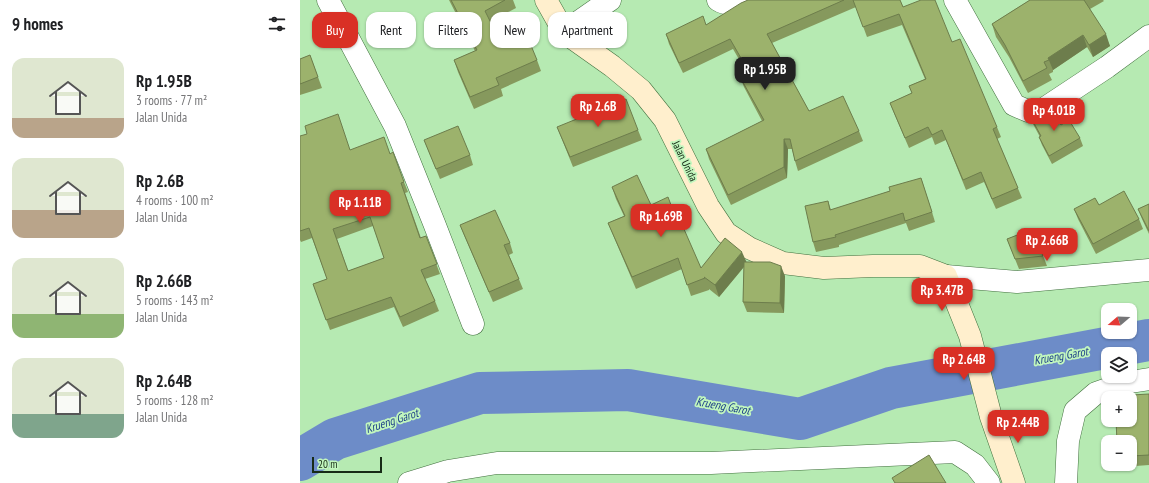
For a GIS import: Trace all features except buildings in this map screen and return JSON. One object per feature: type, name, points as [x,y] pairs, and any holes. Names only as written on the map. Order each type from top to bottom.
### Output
[{"type":"street","points":[[328,0],[395,126],[473,324]]},
{"type":"street","name":"Jalan Unida","points":[[546,0],[553,12]]},
{"type":"street","points":[[593,12],[610,0]]},
{"type":"street","points":[[718,0],[723,3],[734,4],[745,0]]},
{"type":"street","points":[[955,0],[1014,105],[1028,111],[1042,110],[1107,67],[1149,36]]},
{"type":"street","name":"Jalan Unida","points":[[587,48],[612,66],[641,90],[666,120],[708,206],[726,233],[749,248],[783,263],[824,268],[920,266],[946,276]]},
{"type":"street","points":[[1014,483],[990,417],[970,336],[946,276],[1017,282],[1149,270]]},
{"type":"street","points":[[1066,483],[1068,441],[1075,411],[1096,393],[1124,382],[1149,379]]},
{"type":"street","points":[[408,483],[448,470],[497,463],[711,463],[955,452],[976,465],[989,483]]},
{"type":"waterway","name":"Krueng Garot","points":[[300,460],[335,439],[480,393],[628,390],[800,419],[891,388],[1149,340]]}]
